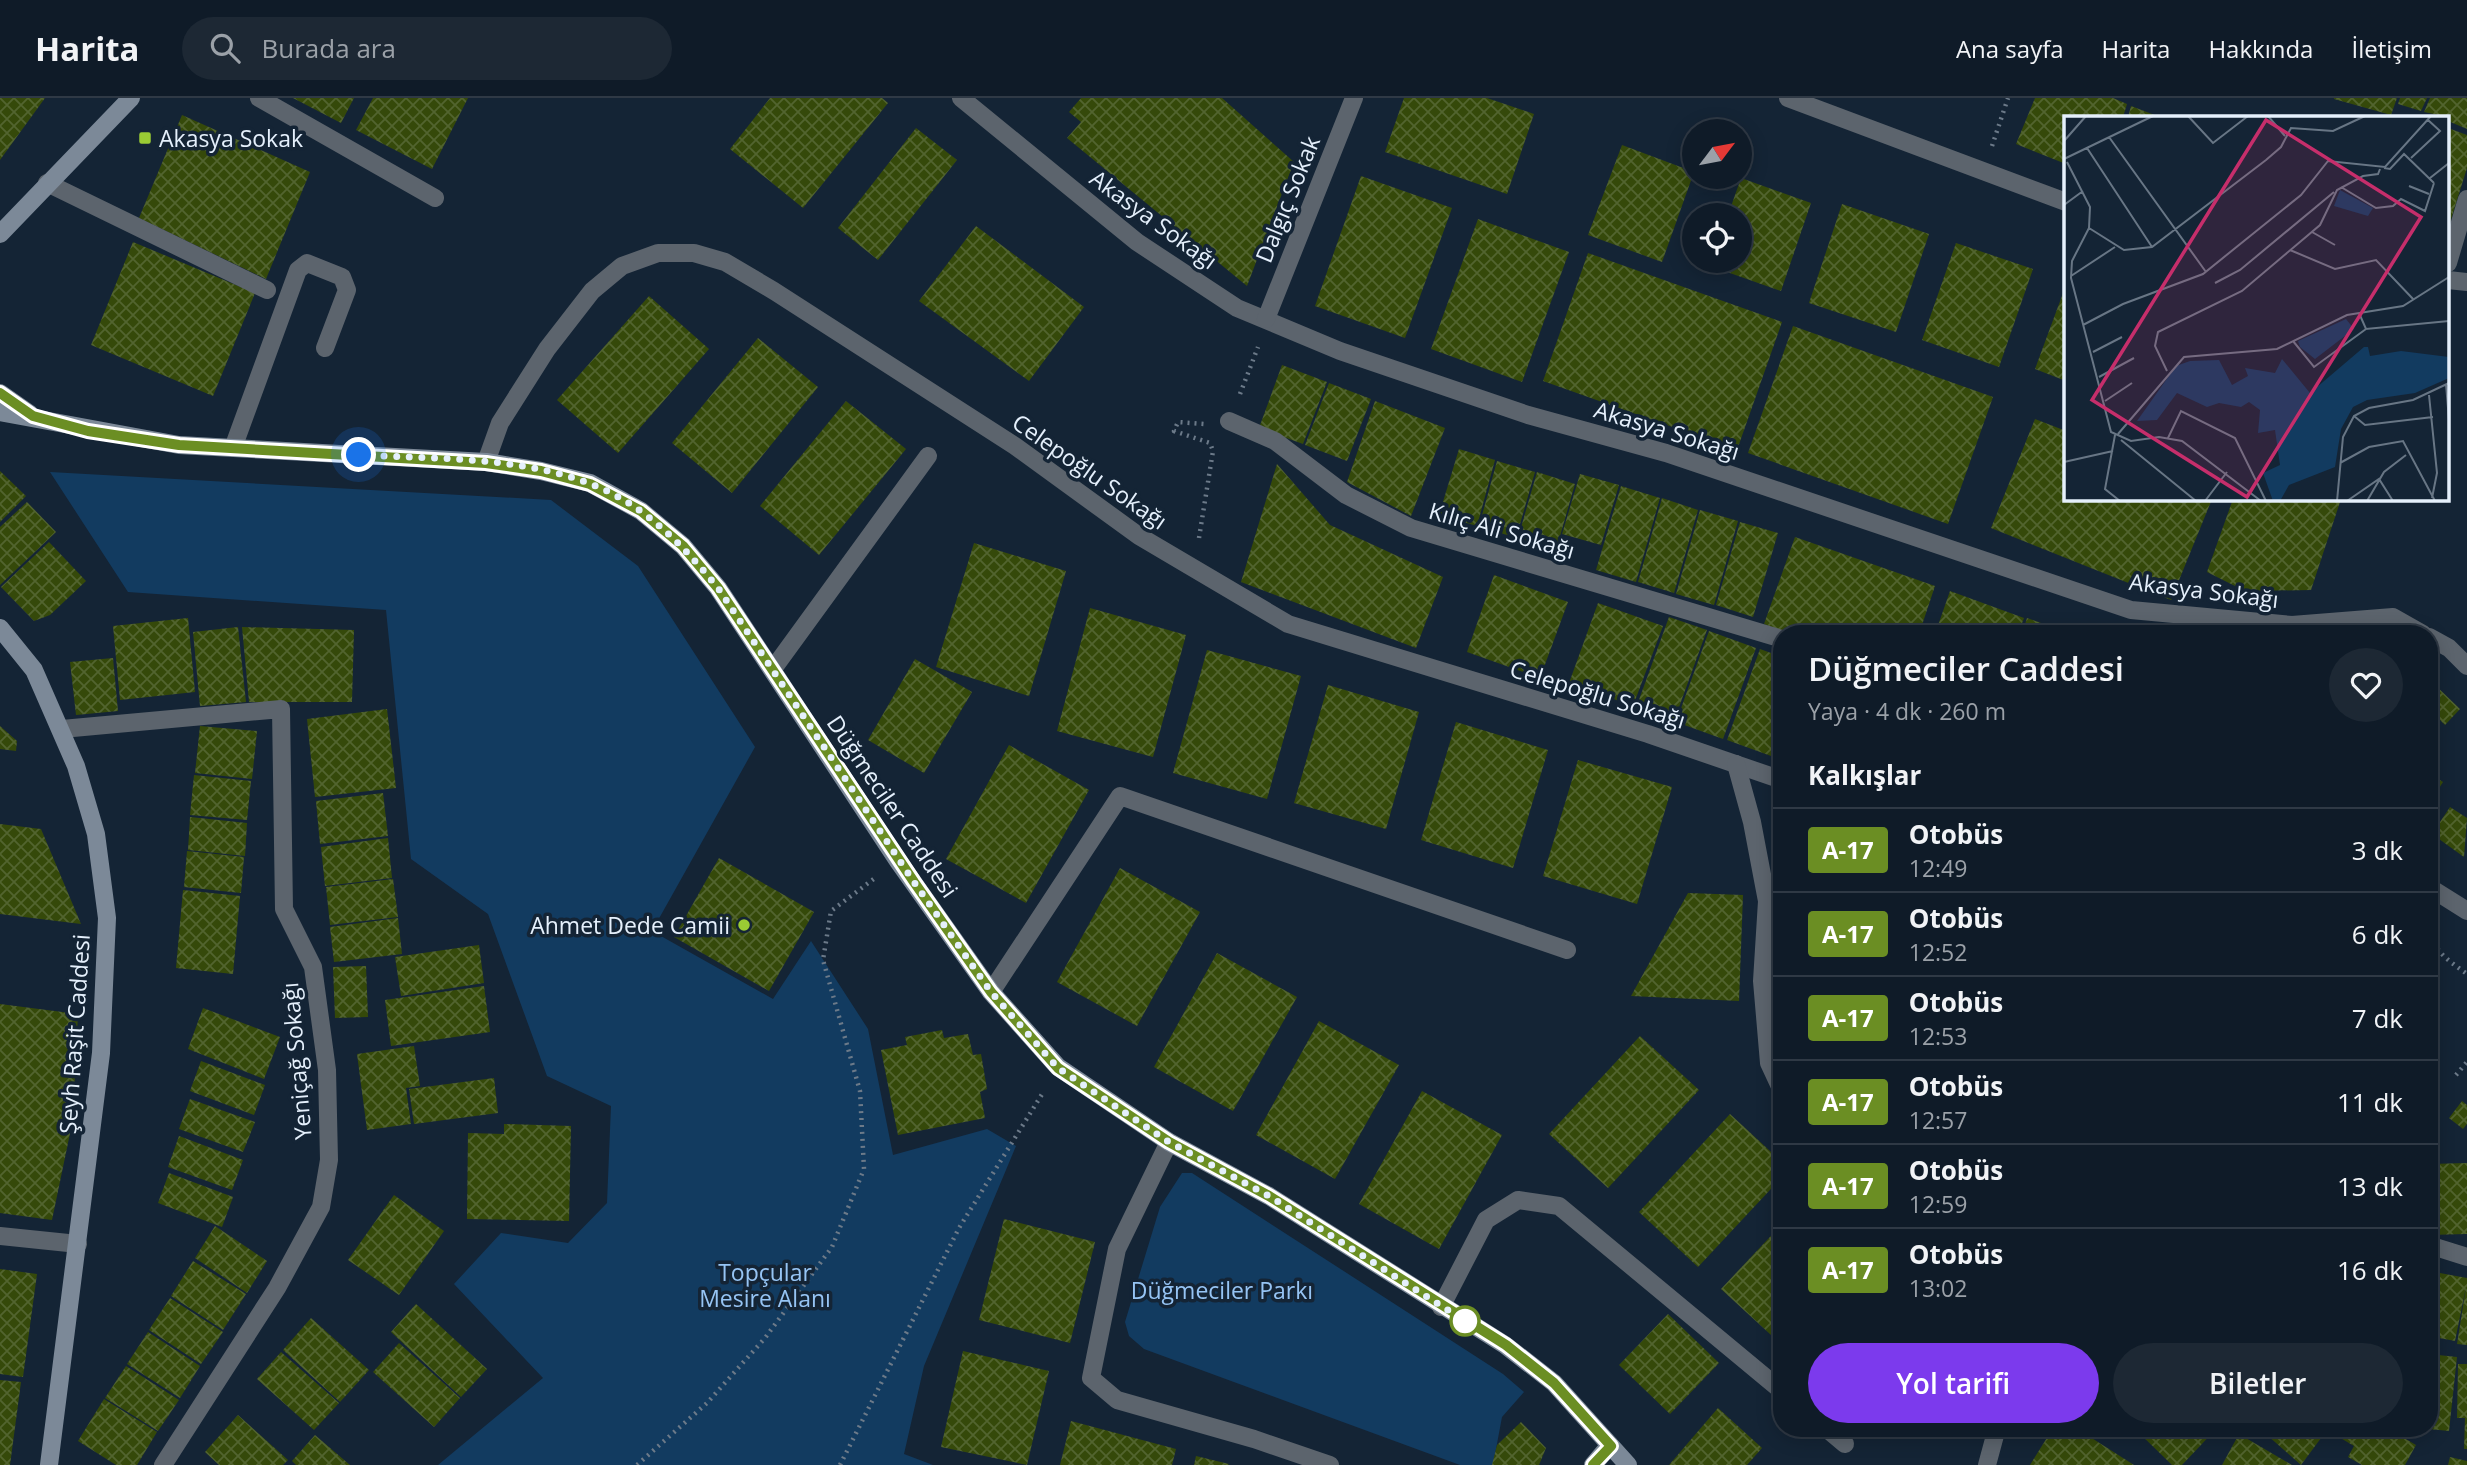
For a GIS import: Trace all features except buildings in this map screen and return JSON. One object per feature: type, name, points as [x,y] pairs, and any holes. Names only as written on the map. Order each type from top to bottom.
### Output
[{"type":"street","points":[[0,234],[131,98]]},
{"type":"street","points":[[259,98],[435,198]]},
{"type":"street","name":"Akasya Sokağı","points":[[961,98],[1137,242],[1237,307],[1340,351],[1528,415],[1666,453],[2131,610],[2292,625],[2393,617],[2407,625]]},
{"type":"street","name":"Dalgıç Sokak","points":[[1266,319],[1354,98]]},
{"type":"street","points":[[1788,98],[1820,108],[1982,173],[2064,201]]},
{"type":"street","points":[[47,183],[267,290]]},
{"type":"street","points":[[2450,256],[2467,199]]},
{"type":"street","name":"Celepoğlu Sokağı","points":[[486,463],[500,423],[547,349],[592,291],[622,266],[658,253],[694,253],[725,262],[774,291],[1015,446],[1139,536],[1287,624],[1773,777]]},
{"type":"street","points":[[233,448],[298,270],[307,263],[342,277],[347,290],[325,348]]},
{"type":"street","points":[[0,393],[33,416]]},
{"type":"street","points":[[0,412],[33,416]]},
{"type":"street","name":"Kılıç Ali Sokağı","points":[[1233,412],[1346,495],[1410,528],[1773,636]]},
{"type":"street","name":"Düğmeciler Caddesi","points":[[33,416],[88,431],[179,445],[486,463],[541,471],[590,484],[641,511],[683,546],[718,588],[898,860],[991,992],[1058,1068],[1169,1142],[1269,1196],[1441,1307],[1506,1345],[1554,1383],[1628,1465]]},
{"type":"street","points":[[773,669],[928,456]]},
{"type":"street","name":"Şeyh Raşit Caddesi","points":[[0,628],[34,670],[62,729],[96,834],[107,918],[101,1053],[49,1465]]},
{"type":"street","points":[[2438,642],[2449,648],[2467,666]]},
{"type":"street","name":"Yeniçağ Sokağı","points":[[62,729],[281,709],[284,909],[313,967],[327,1070],[329,1160],[321,1207],[277,1288],[163,1465]]},
{"type":"street","points":[[1736,764],[1768,901],[1762,981],[1769,1063],[1773,1072]]},
{"type":"street","points":[[991,992],[1120,796],[1567,950]]},
{"type":"street","points":[[2438,893],[2467,911]]},
{"type":"street","points":[[1169,1142],[1117,1249],[1091,1378],[1117,1400],[1254,1439],[1330,1465]]},
{"type":"street","points":[[1441,1307],[1486,1220],[1518,1200],[1559,1206],[1773,1384]]},
{"type":"street","points":[[0,1236],[78,1244]]},
{"type":"street","points":[[2438,1248],[2467,1257]]},
{"type":"street","points":[[1836,1437],[1845,1444]]},
{"type":"street","points":[[1987,1465],[1995,1437]]},
{"type":"street","points":[[1593,1465],[1611,1446]]},
{"type":"path","points":[[1982,173],[2008,98]]},
{"type":"path","points":[[1197,548],[1213,451],[1210,443],[1174,431],[1178,422],[1198,425],[1233,412],[1259,344],[1248,339]]},
{"type":"path","points":[[637,1465],[707,1403],[765,1338],[832,1247],[864,1169],[860,1091],[823,960],[831,911],[898,860]]},
{"type":"path","points":[[2438,949],[2467,974]]},
{"type":"path","points":[[2456,1075],[2467,1062]]},
{"type":"path","points":[[840,1465],[959,1228],[1058,1068]]},
{"type":"green space","name":"Topçular Mesire Alanı","points":[[50,472],[551,500],[638,566],[755,747],[652,931],[773,999],[811,941],[868,1029],[893,1155],[987,1129],[1016,1146],[924,1366],[904,1454],[933,1465],[438,1465],[543,1378],[454,1284],[501,1233],[568,1243],[607,1203],[611,1106],[547,1076],[488,914],[411,859],[386,610],[128,592]]},
{"type":"green space","name":"Düğmeciler Parkı","points":[[1182,1173],[1192,1173],[1503,1374],[1524,1392],[1502,1417],[1493,1465],[1460,1465],[1144,1349],[1129,1336],[1125,1322],[1160,1207]]},
{"type":"bus line","name":"A-17","points":[[0,393],[33,416],[88,431],[179,445],[486,463],[541,471],[590,484],[641,511],[683,546],[718,588],[898,860],[991,992],[1058,1068],[1169,1142],[1269,1196],[1441,1307],[1506,1345],[1554,1383],[1611,1446],[1593,1465]]},
{"type":"place","name":"Akasya Sokak","points":[[145,138]]},
{"type":"place","name":"Ahmet Dede Camii","points":[[744,925]]},
{"type":"route","points":[[359,455],[486,463],[541,471],[590,484],[641,511],[683,546],[718,588],[898,860],[991,992],[1058,1068],[1169,1142],[1269,1196],[1465,1321]]}]
